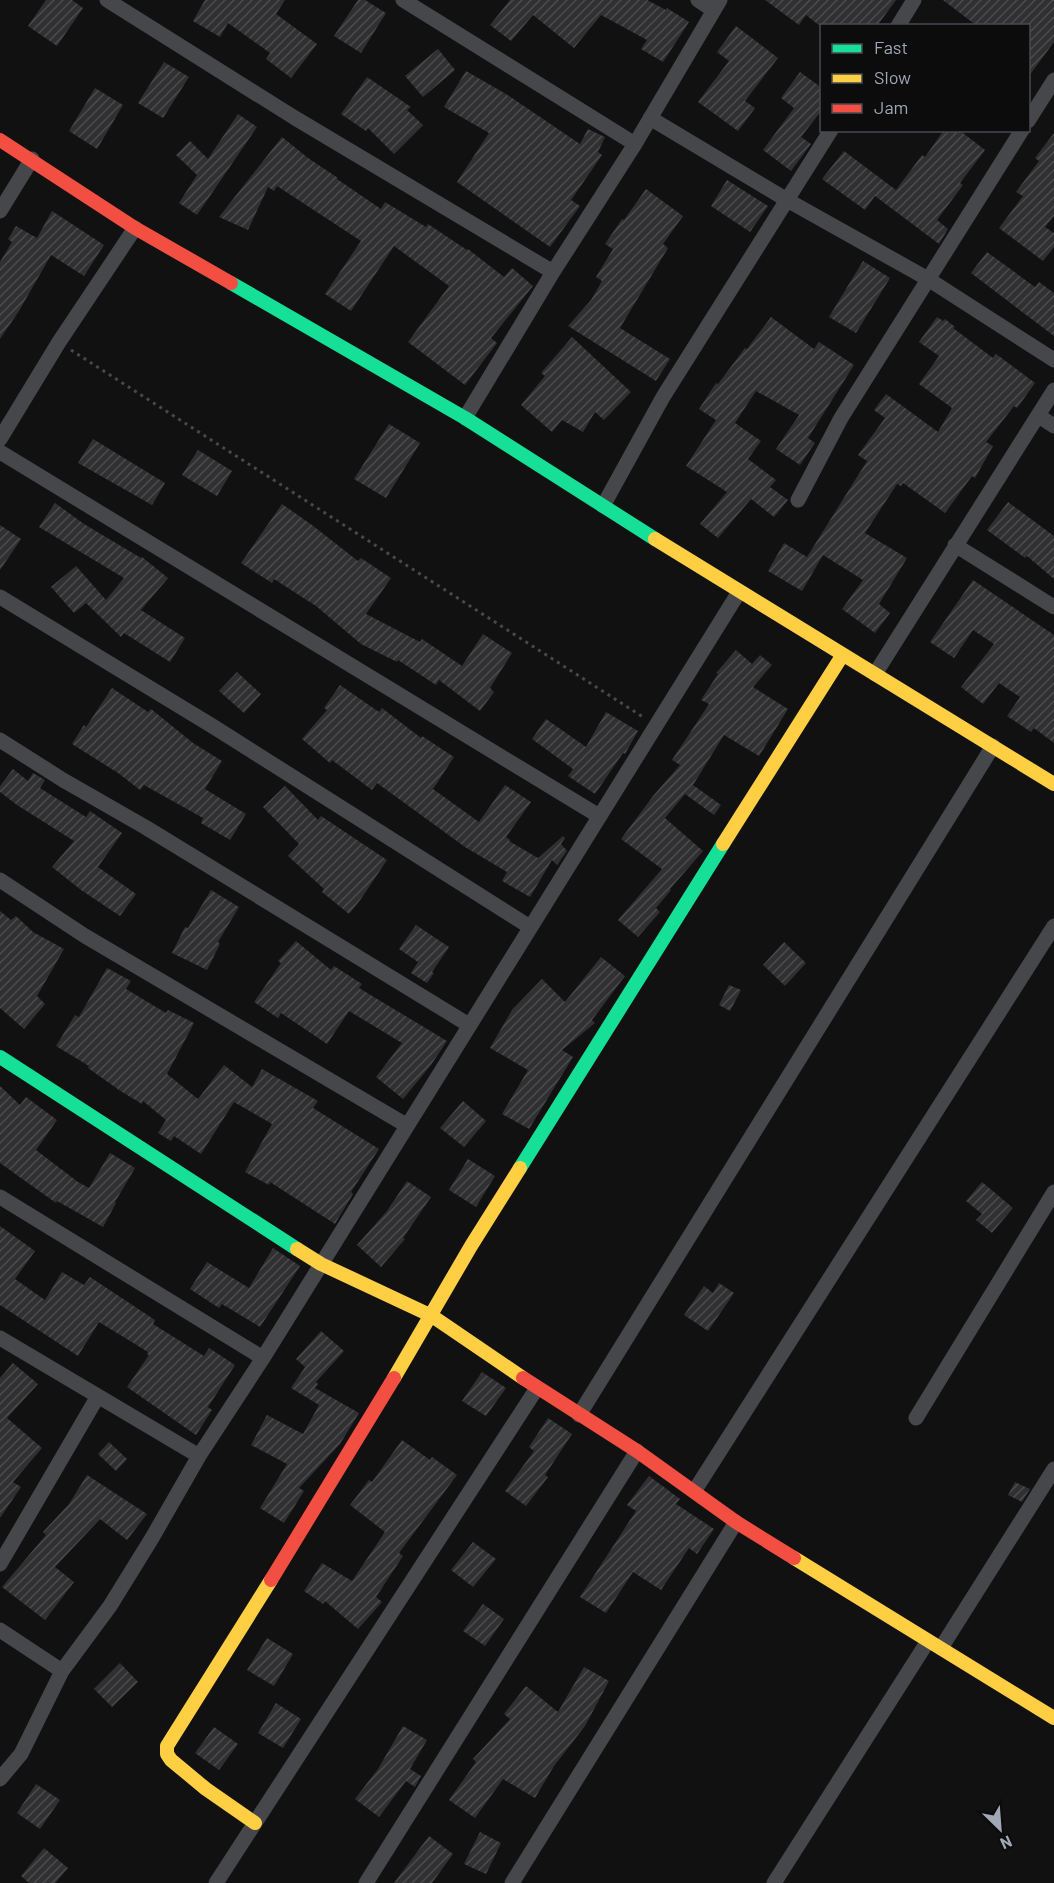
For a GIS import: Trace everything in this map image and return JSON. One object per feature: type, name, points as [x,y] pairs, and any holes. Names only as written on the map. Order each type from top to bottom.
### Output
[{"type":"street","points":[[107,0],[294,118],[553,272]]},
{"type":"street","points":[[403,0],[635,144]]},
{"type":"street","points":[[465,418],[553,272],[635,144],[717,5],[698,0]]},
{"type":"street","points":[[899,24],[914,0]]},
{"type":"street","points":[[1030,119],[1054,80]]},
{"type":"street","points":[[650,117],[787,200],[928,279],[1054,360]]},
{"type":"street","points":[[603,506],[663,397],[830,132]]},
{"type":"street","points":[[798,500],[841,418],[1021,132]]},
{"type":"street","points":[[0,140],[135,228],[465,418],[739,592],[1054,784]]},
{"type":"street","points":[[0,211],[32,159]]},
{"type":"street","points":[[0,439],[59,342],[135,228]]},
{"type":"street","points":[[875,674],[1054,390]]},
{"type":"street","points":[[1039,416],[1054,426]]},
{"type":"street","points":[[0,452],[599,816]]},
{"type":"street","points":[[955,545],[1054,607]]},
{"type":"street","points":[[0,1777],[21,1754],[62,1671],[116,1596],[199,1456],[263,1358],[739,592]]},
{"type":"street","points":[[0,597],[214,727],[530,927]]},
{"type":"street","points":[[255,1823],[171,1760],[167,1754],[167,1746],[301,1536],[471,1246],[842,656]]},
{"type":"street","points":[[0,740],[469,1025]]},
{"type":"street","points":[[579,1415],[993,747]]},
{"type":"street","points":[[0,880],[85,936],[406,1125]]},
{"type":"street","points":[[695,1490],[1054,926]]},
{"type":"street","points":[[0,1057],[321,1264],[432,1316],[537,1388],[695,1490],[736,1522],[1054,1718]]},
{"type":"street","points":[[916,1418],[1054,1192]]},
{"type":"street","points":[[0,1197],[263,1358]]},
{"type":"street","points":[[0,1338],[199,1456]]},
{"type":"street","points":[[216,1883],[537,1388]]},
{"type":"street","points":[[0,1564],[98,1396]]},
{"type":"street","points":[[366,1883],[637,1451]]},
{"type":"street","points":[[775,1883],[1054,1469]]},
{"type":"street","points":[[512,1883],[736,1522]]},
{"type":"street","points":[[0,1630],[62,1671]]},
{"type":"path","points":[[59,342],[657,726]]},
{"type":"building","points":[[46,0],[72,0],[83,8],[57,46],[28,26]]},
{"type":"building","points":[[205,0],[285,0],[276,14],[317,44],[291,78],[266,59],[270,53],[228,23],[220,37],[193,21]]},
{"type":"building","points":[[358,0],[365,0],[386,13],[361,53],[334,36]]},
{"type":"building","points":[[510,0],[647,0],[666,10],[667,8],[689,22],[663,62],[641,49],[647,40],[601,15],[574,48],[533,15],[511,41],[490,25]]},
{"type":"building","points":[[765,0],[896,0],[878,24],[820,24],[820,26],[806,15],[799,25]]},
{"type":"building","points":[[943,0],[1054,0],[1054,42],[1030,75],[1030,24],[974,24]]},
{"type":"building","points":[[736,26],[778,58],[745,101],[755,108],[738,131],[698,102],[729,61],[717,52]]},
{"type":"building","points":[[438,49],[455,70],[423,97],[405,76]]},
{"type":"building","points":[[164,62],[189,77],[163,118],[138,103]]},
{"type":"building","points":[[466,71],[506,94],[580,144],[588,129],[605,137],[598,152],[602,155],[571,200],[580,206],[550,247],[457,182],[489,133],[444,107]]},
{"type":"building","points":[[800,72],[820,87],[820,113],[801,137],[811,144],[791,171],[763,150],[794,108],[781,98]]},
{"type":"building","points":[[367,77],[411,107],[407,110],[423,125],[394,154],[368,128],[366,131],[341,114]]},
{"type":"building","points":[[95,88],[123,105],[97,149],[69,131]]},
{"type":"building","points":[[238,114],[257,127],[197,215],[179,203],[197,175],[176,155],[190,141],[208,159]]},
{"type":"building","points":[[943,132],[962,132],[985,150],[960,183],[963,185],[937,220],[948,229],[939,244],[875,196],[865,210],[822,179],[844,151],[896,190],[922,155],[925,157]]},
{"type":"building","points":[[1054,133],[1054,216],[1045,227],[1054,233],[1054,247],[1043,261],[999,228],[1023,196],[1016,192],[1039,161],[1035,158]]},
{"type":"building","points":[[282,137],[381,209],[385,202],[426,227],[428,224],[468,249],[504,277],[512,268],[533,286],[491,338],[497,343],[465,385],[408,342],[449,286],[394,246],[351,311],[325,294],[361,241],[277,186],[274,191],[268,187],[248,230],[219,217]]},
{"type":"building","points":[[727,180],[768,206],[750,232],[711,206]]},
{"type":"building","points":[[646,189],[683,216],[663,244],[668,248],[620,328],[670,359],[656,381],[568,326],[591,300],[602,281],[596,277],[613,249],[605,244]]},
{"type":"building","points":[[52,211],[104,245],[84,276],[51,255],[0,339],[0,262],[12,242],[8,239],[16,226],[37,238]]},
{"type":"building","points":[[987,252],[1035,287],[1039,282],[1054,293],[1054,336],[971,273]]},
{"type":"building","points":[[863,261],[890,278],[856,333],[829,317]]},
{"type":"building","points":[[771,317],[814,349],[819,342],[854,365],[808,438],[815,443],[800,465],[776,449],[799,415],[756,391],[735,423],[761,441],[748,459],[776,480],[770,487],[788,500],[774,517],[751,499],[718,538],[700,524],[727,492],[686,466],[716,420],[699,409],[716,383],[718,384]]},
{"type":"building","points":[[937,317],[943,321],[945,319],[955,327],[953,328],[993,358],[996,354],[1035,383],[1017,408],[1014,406],[986,442],[993,446],[975,478],[972,476],[945,513],[903,483],[901,486],[897,484],[865,533],[907,558],[879,604],[890,613],[875,633],[842,609],[863,580],[823,555],[802,591],[768,571],[784,543],[807,557],[867,461],[858,455],[885,418],[874,410],[886,394],[938,432],[952,408],[919,384],[939,356],[919,342]]},
{"type":"building","points":[[572,337],[631,392],[604,420],[595,412],[583,432],[562,420],[552,432],[521,405],[545,376],[541,373]]},
{"type":"building","points":[[389,424],[420,443],[386,498],[354,479]]},
{"type":"building","points":[[93,439],[165,483],[152,505],[78,463]]},
{"type":"building","points":[[198,450],[232,471],[217,496],[182,475]]},
{"type":"building","points":[[1008,502],[1054,536],[1054,579],[1027,556],[1025,558],[987,530]]},
{"type":"building","points":[[55,503],[84,524],[142,557],[168,578],[141,610],[185,638],[170,662],[124,633],[121,637],[86,603],[74,613],[51,587],[76,566],[106,600],[124,578],[39,527]]},
{"type":"building","points":[[282,504],[358,561],[361,558],[391,578],[366,614],[420,642],[422,639],[462,666],[483,634],[512,653],[490,688],[494,692],[480,711],[439,680],[436,685],[398,660],[397,662],[361,644],[316,606],[274,579],[272,583],[241,563]]},
{"type":"building","points":[[0,525],[21,539],[0,570]]},
{"type":"building","points":[[973,580],[1054,635],[1054,743],[1034,728],[1031,732],[1007,716],[1020,697],[999,683],[983,704],[961,687],[994,644],[973,630],[954,658],[930,642]]},
{"type":"building","points":[[736,650],[752,664],[760,655],[772,665],[753,687],[788,709],[759,756],[724,735],[693,785],[721,805],[714,815],[685,794],[665,818],[703,851],[670,889],[656,908],[660,912],[638,937],[618,920],[662,869],[621,839],[680,765],[672,760],[709,704],[701,700],[718,674],[716,673]]},
{"type":"building","points":[[237,672],[261,694],[244,713],[219,691]]},
{"type":"building","points":[[340,685],[379,712],[382,708],[421,738],[422,736],[454,757],[433,789],[479,822],[505,785],[531,802],[506,837],[509,841],[538,858],[563,836],[565,838],[561,844],[567,851],[557,865],[552,860],[530,897],[502,881],[507,872],[465,847],[377,783],[372,790],[332,760],[330,763],[302,739],[327,710],[324,708]]},
{"type":"building","points":[[112,688],[148,712],[151,709],[193,743],[222,761],[205,789],[246,814],[230,840],[201,823],[203,818],[144,785],[140,790],[72,744]]},
{"type":"building","points":[[606,712],[638,731],[625,754],[623,753],[595,794],[568,776],[573,769],[532,739],[546,719],[586,747]]},
{"type":"building","points":[[13,769],[28,781],[33,773],[45,780],[40,788],[86,817],[90,811],[122,833],[98,867],[136,894],[120,916],[52,867],[74,841],[0,792],[0,786]]},
{"type":"building","points":[[285,786],[318,820],[321,816],[387,860],[349,914],[322,892],[324,889],[288,856],[299,844],[263,807]]},
{"type":"building","points":[[211,890],[239,907],[218,942],[220,944],[207,970],[172,953],[185,927],[188,928]]},
{"type":"building","points":[[0,911],[11,920],[16,916],[33,932],[64,949],[37,996],[45,1004],[24,1029],[0,1008]]},
{"type":"building","points":[[416,925],[449,947],[427,983],[411,973],[418,962],[399,949]]},
{"type":"building","points":[[296,941],[331,970],[334,966],[362,984],[359,988],[447,1041],[403,1099],[376,1077],[402,1043],[349,1011],[327,1044],[281,1013],[278,1018],[254,1002],[281,963],[278,961]]},
{"type":"building","points":[[784,942],[806,963],[785,986],[763,965]]},
{"type":"building","points":[[601,957],[625,976],[592,1020],[595,1023],[562,1050],[573,1057],[529,1129],[502,1114],[528,1070],[490,1048],[512,1010],[542,979],[565,1002]]},
{"type":"building","points":[[107,968],[131,981],[126,989],[166,1013],[168,1010],[194,1023],[167,1074],[198,1099],[224,1065],[252,1087],[262,1069],[318,1101],[313,1108],[379,1149],[351,1192],[353,1194],[335,1224],[270,1182],[269,1185],[245,1172],[272,1124],[234,1102],[201,1154],[174,1136],[171,1141],[158,1133],[166,1120],[143,1101],[142,1104],[119,1090],[88,1068],[89,1066],[56,1046],[75,1015],[79,1017]]},
{"type":"building","points":[[729,985],[741,990],[730,1011],[719,1005]]},
{"type":"building","points":[[0,1086],[20,1105],[26,1097],[57,1120],[36,1150],[78,1182],[89,1188],[110,1153],[135,1168],[103,1227],[57,1201],[56,1203],[0,1163]]},
{"type":"building","points":[[463,1101],[486,1121],[464,1147],[440,1128]]},
{"type":"building","points":[[468,1159],[495,1176],[476,1207],[449,1190]]},
{"type":"building","points":[[407,1181],[431,1197],[403,1238],[405,1239],[381,1267],[357,1245],[387,1211]]},
{"type":"building","points":[[982,1182],[1013,1208],[992,1233],[976,1220],[982,1214],[966,1201]]},
{"type":"building","points":[[0,1226],[35,1251],[15,1279],[45,1300],[62,1272],[84,1285],[90,1277],[155,1320],[153,1324],[204,1356],[209,1348],[235,1365],[208,1407],[212,1410],[196,1435],[127,1387],[149,1355],[148,1352],[99,1322],[78,1356],[0,1305]]},
{"type":"building","points":[[273,1248],[300,1266],[260,1327],[222,1304],[219,1308],[190,1289],[207,1262],[249,1288]]},
{"type":"building","points":[[719,1283],[734,1293],[708,1331],[684,1315],[704,1286],[713,1293]]},
{"type":"building","points":[[321,1331],[344,1351],[316,1382],[318,1384],[315,1388],[359,1413],[340,1444],[299,1488],[304,1491],[284,1523],[260,1508],[287,1464],[251,1445],[267,1415],[303,1434],[319,1405],[291,1388],[305,1367],[296,1359]]},
{"type":"building","points":[[13,1363],[38,1384],[7,1418],[42,1448],[13,1482],[21,1487],[0,1518],[0,1378]]},
{"type":"building","points":[[482,1372],[506,1388],[486,1416],[462,1401]]},
{"type":"building","points":[[548,1418],[572,1434],[545,1475],[548,1477],[526,1506],[505,1491],[534,1451],[529,1447]]},
{"type":"building","points":[[402,1440],[430,1460],[432,1457],[457,1475],[399,1553],[403,1556],[376,1597],[382,1602],[358,1629],[325,1601],[323,1604],[304,1591],[322,1563],[352,1581],[385,1532],[350,1505],[369,1480],[372,1482]]},
{"type":"building","points":[[109,1442],[127,1459],[116,1471],[98,1454]]},
{"type":"building","points":[[87,1475],[147,1514],[127,1540],[100,1519],[55,1567],[74,1582],[45,1620],[2,1587],[46,1535],[43,1532],[69,1504]]},
{"type":"building","points":[[649,1476],[680,1499],[676,1504],[714,1529],[697,1554],[689,1548],[661,1590],[633,1572],[606,1613],[580,1597],[636,1511],[627,1505]]},
{"type":"building","points":[[1015,1482],[1030,1489],[1022,1502],[1008,1495]]},
{"type":"building","points":[[473,1542],[496,1559],[473,1587],[451,1570]]},
{"type":"building","points":[[483,1604],[504,1619],[485,1646],[463,1631]]},
{"type":"building","points":[[267,1638],[293,1654],[274,1686],[247,1670]]},
{"type":"building","points":[[120,1663],[138,1682],[112,1707],[94,1689]]},
{"type":"building","points":[[584,1667],[609,1681],[585,1726],[554,1766],[535,1798],[503,1779],[475,1818],[449,1800],[476,1762],[473,1759],[510,1719],[504,1714],[526,1686],[558,1712]]},
{"type":"building","points":[[276,1703],[301,1719],[283,1748],[258,1733]]},
{"type":"building","points":[[403,1726],[427,1740],[410,1769],[421,1776],[415,1787],[406,1781],[379,1817],[355,1799],[378,1769]]},
{"type":"building","points":[[214,1727],[238,1744],[219,1770],[195,1753]]},
{"type":"building","points":[[36,1784],[60,1800],[40,1829],[17,1813]]},
{"type":"building","points":[[480,1832],[501,1843],[486,1874],[464,1864]]},
{"type":"building","points":[[429,1836],[453,1854],[432,1883],[394,1883]]},
{"type":"building","points":[[44,1848],[68,1868],[55,1883],[29,1883],[21,1876]]},
{"type":"traffic: fast","points":[[231,283],[465,418],[655,539]]},
{"type":"traffic: fast","points":[[520,1168],[723,844]]},
{"type":"traffic: fast","points":[[0,1057],[297,1249]]},
{"type":"traffic: slow","points":[[655,539],[1054,784]]},
{"type":"traffic: slow","points":[[723,844],[842,656]]},
{"type":"traffic: slow","points":[[394,1378],[471,1246],[520,1168]]},
{"type":"traffic: slow","points":[[297,1249],[321,1264],[432,1316],[523,1378]]},
{"type":"traffic: slow","points":[[794,1558],[1054,1718]]},
{"type":"traffic: slow","points":[[255,1823],[206,1789],[171,1760],[167,1754],[167,1746],[271,1580]]},
{"type":"traffic: jam","points":[[0,140],[135,228],[231,283]]},
{"type":"traffic: jam","points":[[271,1580],[394,1378]]},
{"type":"traffic: jam","points":[[523,1378],[637,1451],[736,1522],[794,1558]]}]
